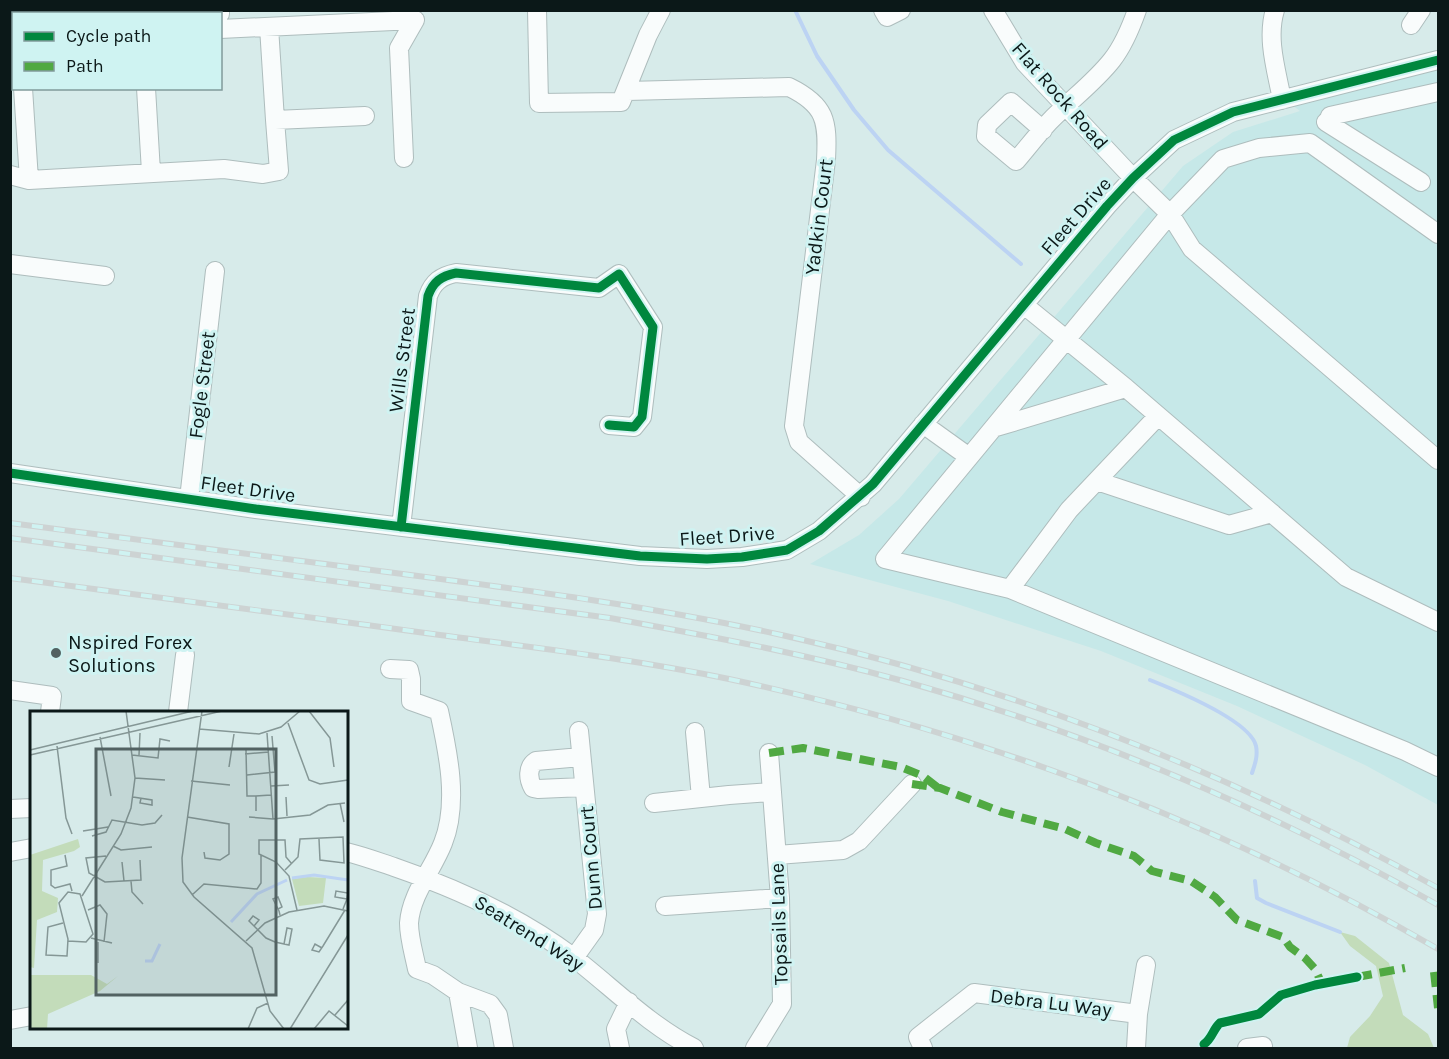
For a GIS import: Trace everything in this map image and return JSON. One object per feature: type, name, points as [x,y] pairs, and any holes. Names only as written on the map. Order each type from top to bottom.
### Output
[{"type":"street","name":"Yadkin Court","points":[[537,10],[539,103],[789,87],[809,97],[823,114],[828,133],[826,160],[794,426],[799,442],[861,497]]},
{"type":"street","points":[[624,96],[641,51],[661,10]]},
{"type":"street","points":[[884,10],[887,17],[902,10]]},
{"type":"street","name":"Flat Rock Road","points":[[993,10],[1025,63],[1170,214],[1192,249],[1438,460]]},
{"type":"street","points":[[1042,130],[1112,60],[1130,29],[1137,10]]},
{"type":"street","points":[[1275,10],[1272,45],[1282,100]]},
{"type":"street","points":[[222,29],[413,15],[399,48],[404,158]]},
{"type":"street","points":[[10,176],[29,180],[151,172],[224,170],[263,174],[279,171],[269,27]]},
{"type":"street","name":"Fleet Drive","points":[[10,473],[401,527],[640,556],[719,559],[787,550],[819,531],[861,497],[1133,178],[1174,140],[1233,112],[1438,60]]},
{"type":"street","points":[[1310,143],[1328,119],[1332,107],[1329,87]]},
{"type":"street","points":[[23,90],[29,180]]},
{"type":"street","points":[[146,90],[151,172]]},
{"type":"street","points":[[1328,119],[1438,92]]},
{"type":"street","points":[[275,120],[365,116]]},
{"type":"street","points":[[1328,119],[1421,182]]},
{"type":"street","points":[[1438,234],[1310,143],[1259,148],[1223,159],[1170,214],[885,560],[1010,589],[1405,751],[1438,767]]},
{"type":"street","points":[[10,264],[105,276]]},
{"type":"street","name":"Fogle Street","points":[[189,499],[215,271]]},
{"type":"street","name":"Wills Street","points":[[401,527],[428,296],[431,288],[445,276],[456,273],[599,288],[619,274],[653,327],[642,417],[634,427],[609,426]]},
{"type":"street","points":[[1024,304],[1126,388],[1346,577],[1438,622]]},
{"type":"street","points":[[993,428],[1126,388]]},
{"type":"street","points":[[1010,589],[1069,510],[1158,416]]},
{"type":"street","points":[[923,424],[969,457]]},
{"type":"street","points":[[1097,481],[1229,525],[1272,513]]},
{"type":"street","points":[[178,711],[185,655]]},
{"type":"street","points":[[390,669],[409,670],[411,701],[439,711],[446,744],[451,790],[450,814],[444,842],[425,878],[413,906],[409,923],[417,969],[433,975],[458,992],[490,1004],[498,1015],[504,1048]]},
{"type":"street","points":[[10,690],[52,696],[50,711]]},
{"type":"street","name":"Dunn Court","points":[[574,958],[594,930],[597,914],[579,730]]},
{"type":"street","points":[[695,732],[701,798]]},
{"type":"street","name":"Topsails Lane","points":[[755,1048],[782,1004],[780,898],[769,753]]},
{"type":"street","name":"Dunn Court","points":[[581,757],[536,761],[529,769],[533,788],[584,787]]},
{"type":"street","points":[[777,855],[843,850],[859,841],[912,784]]},
{"type":"street","points":[[654,803],[772,792]]},
{"type":"street","points":[[10,809],[30,808]]},
{"type":"street","points":[[10,852],[30,848]]},
{"type":"street","name":"Seatrend Way","points":[[348,853],[425,878],[504,913],[574,958],[658,1026],[694,1048]]},
{"type":"street","points":[[665,906],[780,898]]},
{"type":"street","name":"Debra Lu Way","points":[[1141,1048],[1138,1014],[1146,965]]},
{"type":"street","points":[[458,992],[468,1048]]},
{"type":"street","name":"Debra Lu Way","points":[[923,1048],[918,1037],[974,993],[1138,1014]]},
{"type":"street","points":[[620,1048],[616,1029],[629,1002]]},
{"type":"street","points":[[10,1020],[30,1016]]},
{"type":"shaded area","points":[[1438,68],[1438,805],[1365,765],[1237,706],[1101,651],[948,601],[810,564],[859,535],[899,499],[1183,166],[1233,132],[1300,111],[1292,105]]},
{"type":"green space","points":[[1340,932],[1355,936],[1389,963],[1403,1015],[1428,1034],[1434,1048],[1347,1048],[1350,1037],[1370,1016],[1383,996],[1376,966],[1350,946]]},
{"type":"waterway","points":[[795,10],[817,56],[854,110],[888,150],[1021,264]]},
{"type":"waterway","points":[[1150,680],[1210,707],[1226,716],[1251,736],[1256,746],[1252,773]]},
{"type":"waterway","points":[[1255,881],[1257,898],[1340,932]]},
{"type":"railway","points":[[10,523],[591,600],[689,616],[786,636],[871,657],[1039,708],[1121,739],[1282,808],[1438,888]]},
{"type":"railway","points":[[10,538],[610,618],[757,646],[867,671],[1041,725],[1177,777],[1310,837],[1438,905]]},
{"type":"railway","points":[[10,578],[549,649],[693,672],[822,701],[1004,754],[1182,821],[1269,860],[1355,903],[1438,949]]},
{"type":"marked path","points":[[769,753],[803,748],[901,767],[923,776],[937,787]]},
{"type":"marked path","points":[[912,784],[940,788],[1002,812],[1065,829],[1134,856],[1152,871],[1191,881],[1215,897],[1237,920],[1283,937],[1290,947],[1315,969],[1322,984]]},
{"type":"marked path","points":[[1357,977],[1405,968]]},
{"type":"marked path","points":[[1434,972],[1438,1008]]},
{"type":"cycle path","points":[[10,473],[256,509],[640,556],[707,559],[742,557],[787,550],[819,531],[873,484],[1107,206],[1174,140],[1233,112],[1438,60]]},
{"type":"cycle path","points":[[401,527],[428,296],[435,283],[446,276],[456,273],[599,288],[619,274],[653,327],[642,417],[634,427],[609,425]]},
{"type":"cycle path","points":[[1204,1044],[1220,1023],[1259,1014],[1281,995],[1315,985],[1357,977]]},
{"type":"place","name":"Nspired Forex Solutions","points":[[56,653]]}]
